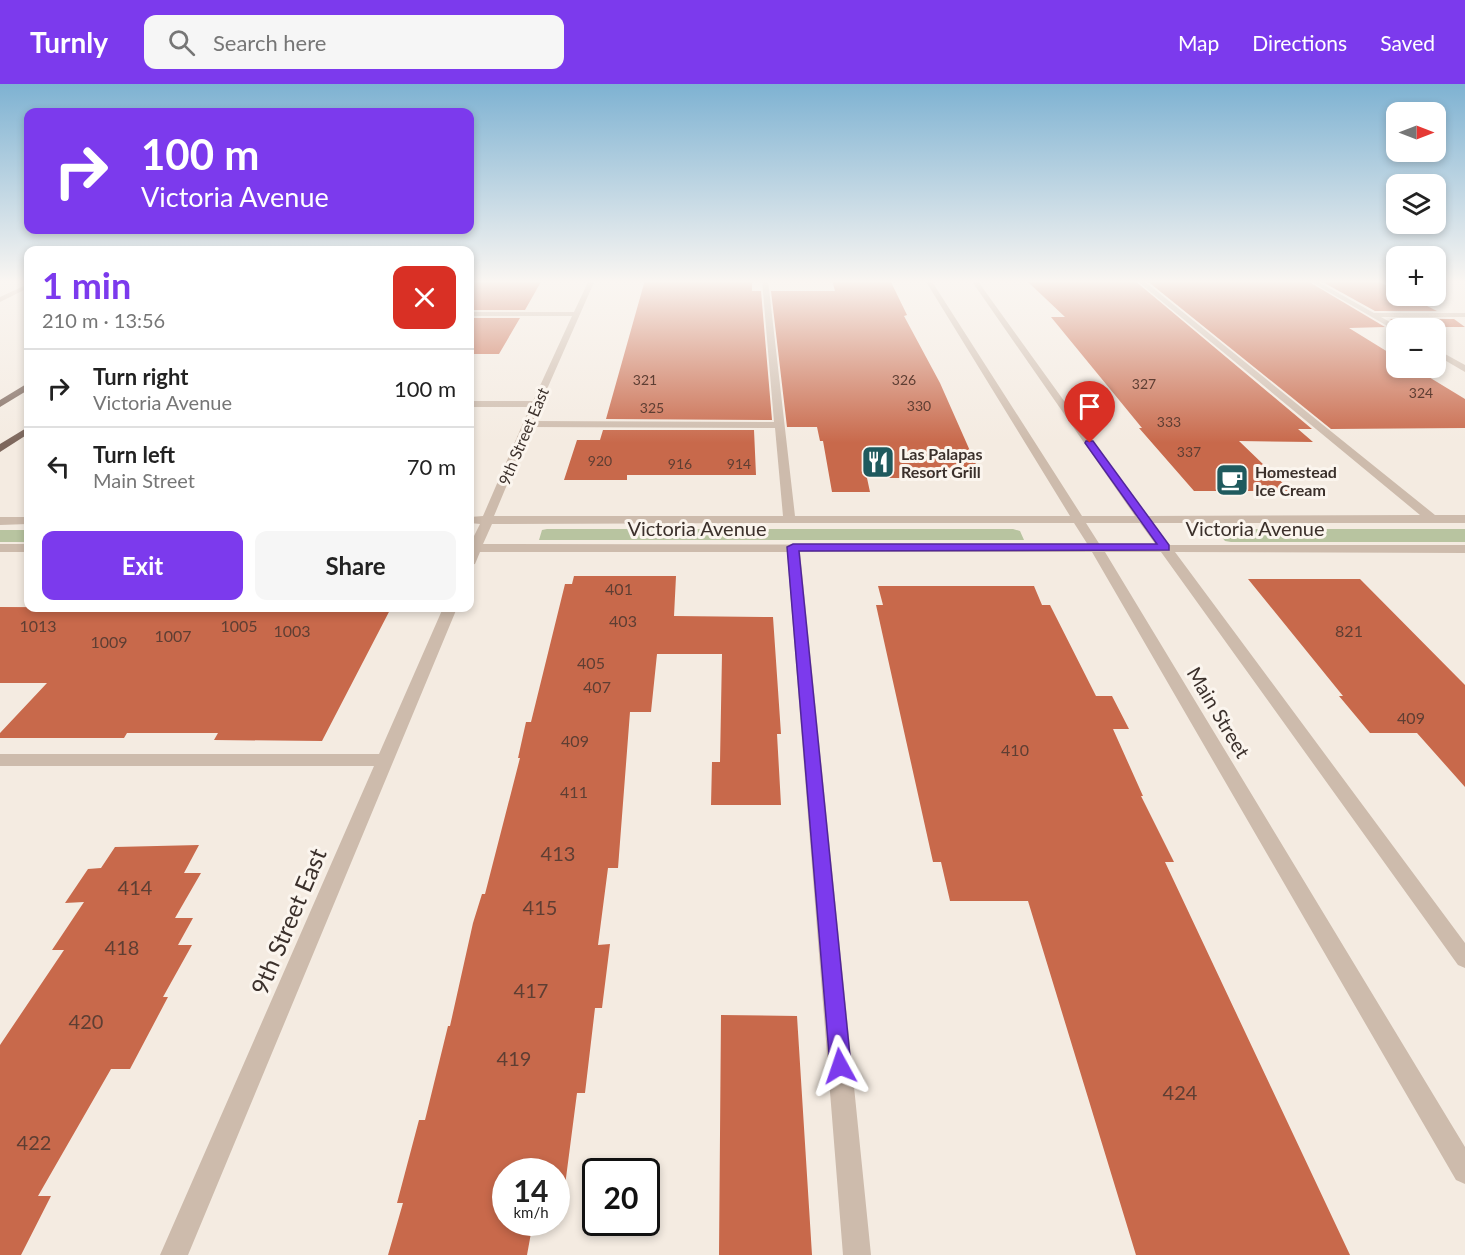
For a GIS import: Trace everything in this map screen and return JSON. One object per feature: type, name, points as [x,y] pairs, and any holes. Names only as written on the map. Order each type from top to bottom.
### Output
[{"type":"main road","points":[[0,404],[24,389]]},
{"type":"main road","points":[[0,449],[24,433]]},
{"type":"street","name":"9th Street East","points":[[474,546],[567,335]]},
{"type":"street","points":[[770,335],[789,520]]},
{"type":"street","name":"Main Street","points":[[962,335],[1096,548],[1465,1171]]},
{"type":"street","points":[[1013,335],[1144,520],[1465,959]]},
{"type":"street","points":[[1206,335],[1432,519]]},
{"type":"street","points":[[1446,358],[1465,369]]},
{"type":"street","points":[[474,404],[537,404]]},
{"type":"street","points":[[526,424],[779,425]]},
{"type":"street","name":"Victoria Avenue","points":[[474,520],[1465,519]]},
{"type":"street","points":[[0,521],[24,521]]},
{"type":"street","points":[[793,547],[857,1255]]},
{"type":"street","points":[[0,548],[24,548]]},
{"type":"street","name":"Victoria Avenue","points":[[474,548],[1465,549]]},
{"type":"street","name":"9th Street East","points":[[174,1255],[448,612]]},
{"type":"street","points":[[0,760],[384,760]]},
{"type":"green space","points":[[1013,529],[1020,531],[1024,540],[539,540],[542,530]]},
{"type":"green space","points":[[1220,529],[1465,529],[1465,542],[1231,542],[1225,541],[1217,531]]},
{"type":"green space","points":[[0,530],[24,530],[24,542],[0,542]]},
{"type":"building","points":[[474,335],[510,335],[499,354],[474,354]]},
{"type":"building","points":[[630,335],[765,335],[772,420],[606,419]]},
{"type":"building","points":[[776,335],[914,335],[940,383],[982,478],[867,478],[870,492],[832,492],[823,441],[820,441],[817,427],[787,427]]},
{"type":"building","points":[[1065,335],[1199,335],[1312,429],[1298,429],[1313,442],[1239,441],[1291,491],[1194,491],[1139,428],[1142,428]]},
{"type":"building","points":[[1214,335],[1360,335],[1386,351],[1386,378],[1430,378],[1465,399],[1465,428],[1331,429]]},
{"type":"building","points":[[603,430],[754,430],[756,475],[627,475],[627,480],[564,480],[577,440],[600,440]]},
{"type":"building","points":[[574,576],[676,576],[674,616],[773,617],[781,734],[777,734],[781,805],[711,805],[712,762],[720,762],[722,654],[657,654],[651,712],[630,712],[618,868],[608,868],[598,945],[610,944],[602,1008],[595,1008],[585,1093],[577,1093],[569,1158],[492,1158],[492,1236],[530,1236],[527,1255],[388,1255],[403,1203],[397,1203],[419,1120],[425,1120],[448,1026],[450,1026],[473,923],[482,894],[485,894],[520,758],[518,758],[526,722],[531,722],[565,584],[572,584]]},
{"type":"building","points":[[1248,579],[1360,579],[1465,685],[1465,787],[1417,733],[1370,733],[1339,696],[1343,696]]},
{"type":"building","points":[[878,586],[1034,586],[1042,605],[1050,605],[1096,696],[1112,696],[1129,729],[1113,729],[1143,796],[1141,796],[1174,862],[1165,862],[1350,1255],[1136,1255],[1028,901],[950,901],[941,862],[933,862],[876,605],[883,605]]},
{"type":"building","points":[[0,607],[24,607],[24,612],[389,612],[322,741],[214,740],[218,733],[127,733],[124,738],[0,738],[0,733],[47,683],[0,683]]},
{"type":"building","points":[[199,845],[184,873],[201,873],[175,918],[193,918],[178,945],[192,945],[163,997],[168,997],[130,1069],[111,1069],[38,1196],[51,1196],[21,1255],[0,1255],[0,1045],[64,950],[52,950],[84,902],[65,903],[88,869],[101,868],[115,847]]},
{"type":"building","points":[[721,1015],[797,1016],[812,1255],[719,1255]]},
{"type":"place","name":"Las Palapas Resort Grill","points":[[878,462]]},
{"type":"place","name":"Homestead Ice Cream","points":[[1232,480]]},
{"type":"route","points":[[840,1066],[793,547],[1165,547],[1090,443]]}]
